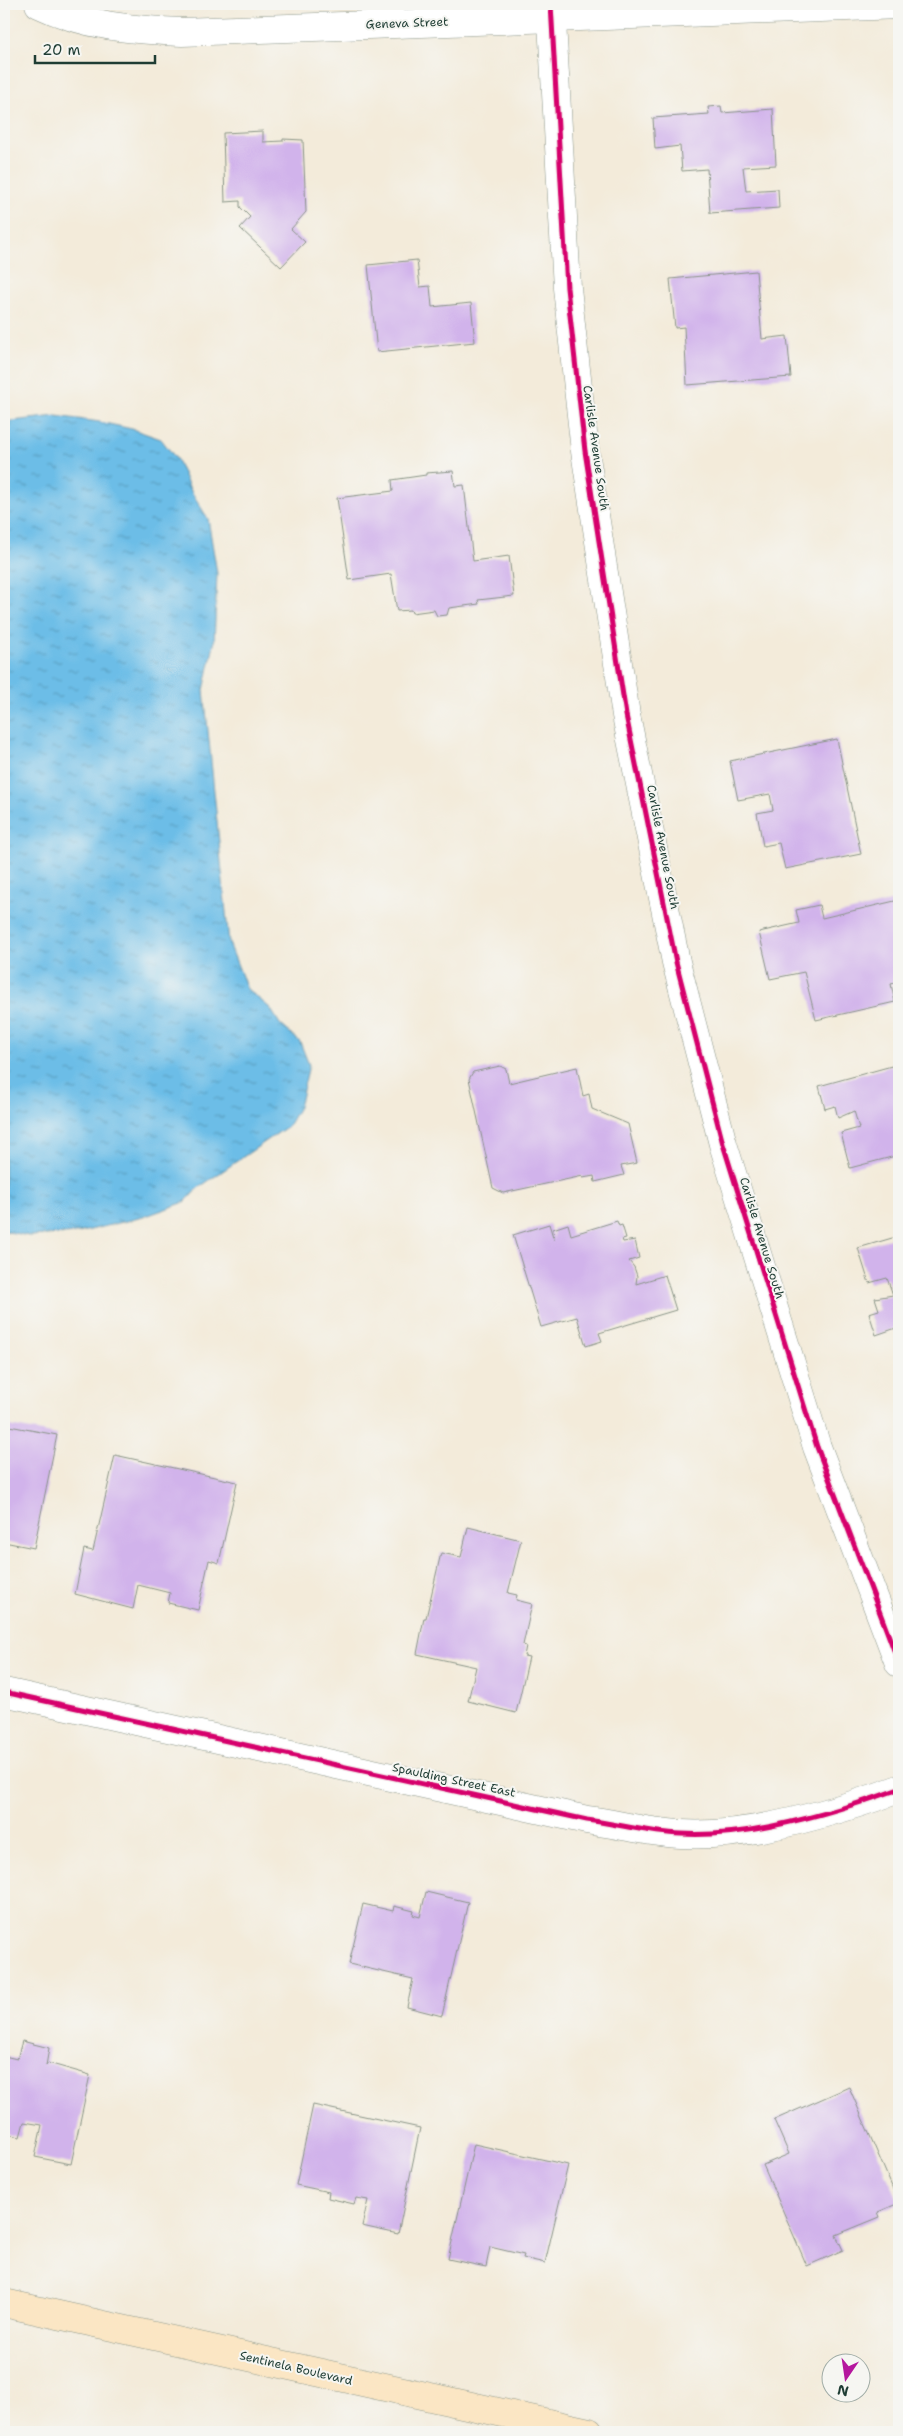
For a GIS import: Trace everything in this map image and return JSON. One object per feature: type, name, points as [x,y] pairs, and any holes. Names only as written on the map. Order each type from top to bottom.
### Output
[{"type":"street","name":"Geneva Street","points":[[40,4],[86,21],[134,30],[182,32],[551,11],[899,5]]},
{"type":"street","name":"Carlisle Avenue South","points":[[551,11],[567,288],[585,451],[626,715],[676,962],[722,1144],[814,1438],[866,1581],[899,1663]]},
{"type":"street","name":"Spaulding Street East","points":[[4,1692],[587,1820],[680,1834],[724,1834],[771,1825],[862,1803],[899,1789]]},
{"type":"street","name":"Sentinela Boulevard","points":[[4,2303],[589,2432]]},
{"type":"water","points":[[56,416],[100,422],[132,429],[161,439],[177,460],[191,491],[208,519],[217,573],[214,644],[204,690],[229,943],[247,989],[270,1008],[280,1024],[300,1042],[309,1065],[299,1107],[288,1126],[198,1188],[185,1202],[143,1217],[78,1233],[29,1236],[4,1231],[4,422]]},
{"type":"building","points":[[721,106],[722,113],[773,109],[776,165],[743,167],[746,191],[778,189],[779,208],[710,213],[707,169],[682,171],[680,146],[655,149],[653,118],[709,114],[708,107]]},
{"type":"building","points":[[263,131],[263,142],[283,141],[283,139],[303,140],[306,212],[291,229],[305,242],[281,267],[240,228],[250,217],[240,207],[240,201],[225,202],[223,133]]},
{"type":"building","points":[[417,260],[420,287],[430,286],[432,307],[471,303],[475,342],[377,352],[368,265]]},
{"type":"building","points":[[756,271],[762,339],[787,336],[791,377],[687,385],[684,327],[675,328],[670,279]]},
{"type":"building","points":[[453,471],[455,486],[464,485],[473,561],[509,556],[514,596],[478,600],[479,604],[449,608],[447,615],[437,616],[434,610],[412,613],[411,610],[397,611],[391,574],[349,580],[337,498],[393,491],[392,480],[426,475],[426,473]]},
{"type":"building","points":[[837,739],[861,854],[785,869],[779,843],[763,846],[757,813],[773,810],[770,794],[738,800],[730,761]]},
{"type":"building","points":[[899,900],[899,982],[891,984],[895,1002],[816,1020],[804,972],[770,979],[759,932],[799,923],[796,910],[819,905],[822,918]]},
{"type":"building","points":[[899,1064],[899,1155],[850,1168],[841,1133],[859,1128],[854,1111],[838,1118],[835,1106],[825,1109],[819,1086]]},
{"type":"building","points":[[500,1066],[506,1069],[509,1083],[577,1067],[583,1096],[589,1094],[592,1109],[628,1124],[637,1163],[621,1166],[624,1175],[595,1182],[594,1176],[583,1178],[583,1176],[503,1193],[493,1188],[469,1079],[473,1072]]},
{"type":"building","points":[[617,1221],[619,1226],[622,1225],[626,1238],[622,1239],[623,1242],[635,1240],[639,1258],[629,1261],[634,1267],[637,1276],[636,1284],[665,1275],[676,1310],[599,1333],[602,1341],[586,1346],[577,1317],[541,1327],[513,1235],[549,1224],[554,1240],[553,1229],[568,1224],[571,1235]]},
{"type":"building","points":[[899,1236],[899,1327],[876,1335],[869,1313],[879,1310],[875,1298],[893,1295],[887,1278],[869,1283],[858,1248]]},
{"type":"building","points":[[4,1425],[57,1435],[34,1548],[4,1542]]},
{"type":"building","points":[[115,1455],[237,1482],[219,1563],[209,1560],[198,1610],[168,1603],[170,1593],[138,1585],[133,1609],[75,1594],[84,1549],[93,1551]]},
{"type":"building","points":[[468,1527],[521,1540],[508,1593],[517,1595],[516,1600],[532,1604],[523,1645],[526,1646],[524,1656],[529,1657],[516,1713],[468,1701],[476,1667],[417,1654],[424,1618],[426,1618],[441,1553],[461,1557]]},
{"type":"building","points":[[426,1892],[468,1902],[442,2016],[407,2007],[413,1979],[349,1964],[363,1904],[393,1911],[394,1906],[414,1911],[413,1915],[420,1917]]},
{"type":"building","points":[[22,2041],[49,2048],[46,2066],[48,2063],[90,2075],[71,2164],[35,2157],[42,2125],[24,2122],[20,2137],[7,2134],[8,2130],[4,2130],[4,2056],[17,2059]]},
{"type":"building","points":[[849,2087],[899,2203],[878,2212],[880,2217],[836,2235],[843,2250],[807,2266],[763,2165],[789,2154],[774,2120]]},
{"type":"building","points":[[313,2105],[420,2128],[398,2234],[362,2226],[368,2200],[356,2198],[354,2204],[328,2198],[329,2192],[296,2185]]},
{"type":"building","points":[[474,2144],[568,2165],[545,2263],[523,2258],[524,2255],[490,2247],[486,2267],[448,2259]]},
{"type":"cycle path","points":[[551,4],[567,288],[585,451],[626,715],[676,962],[723,1144],[817,1447],[899,1663]]},
{"type":"cycle path","points":[[4,1692],[587,1820],[669,1833],[707,1834],[763,1828],[848,1806],[899,1789]]}]
